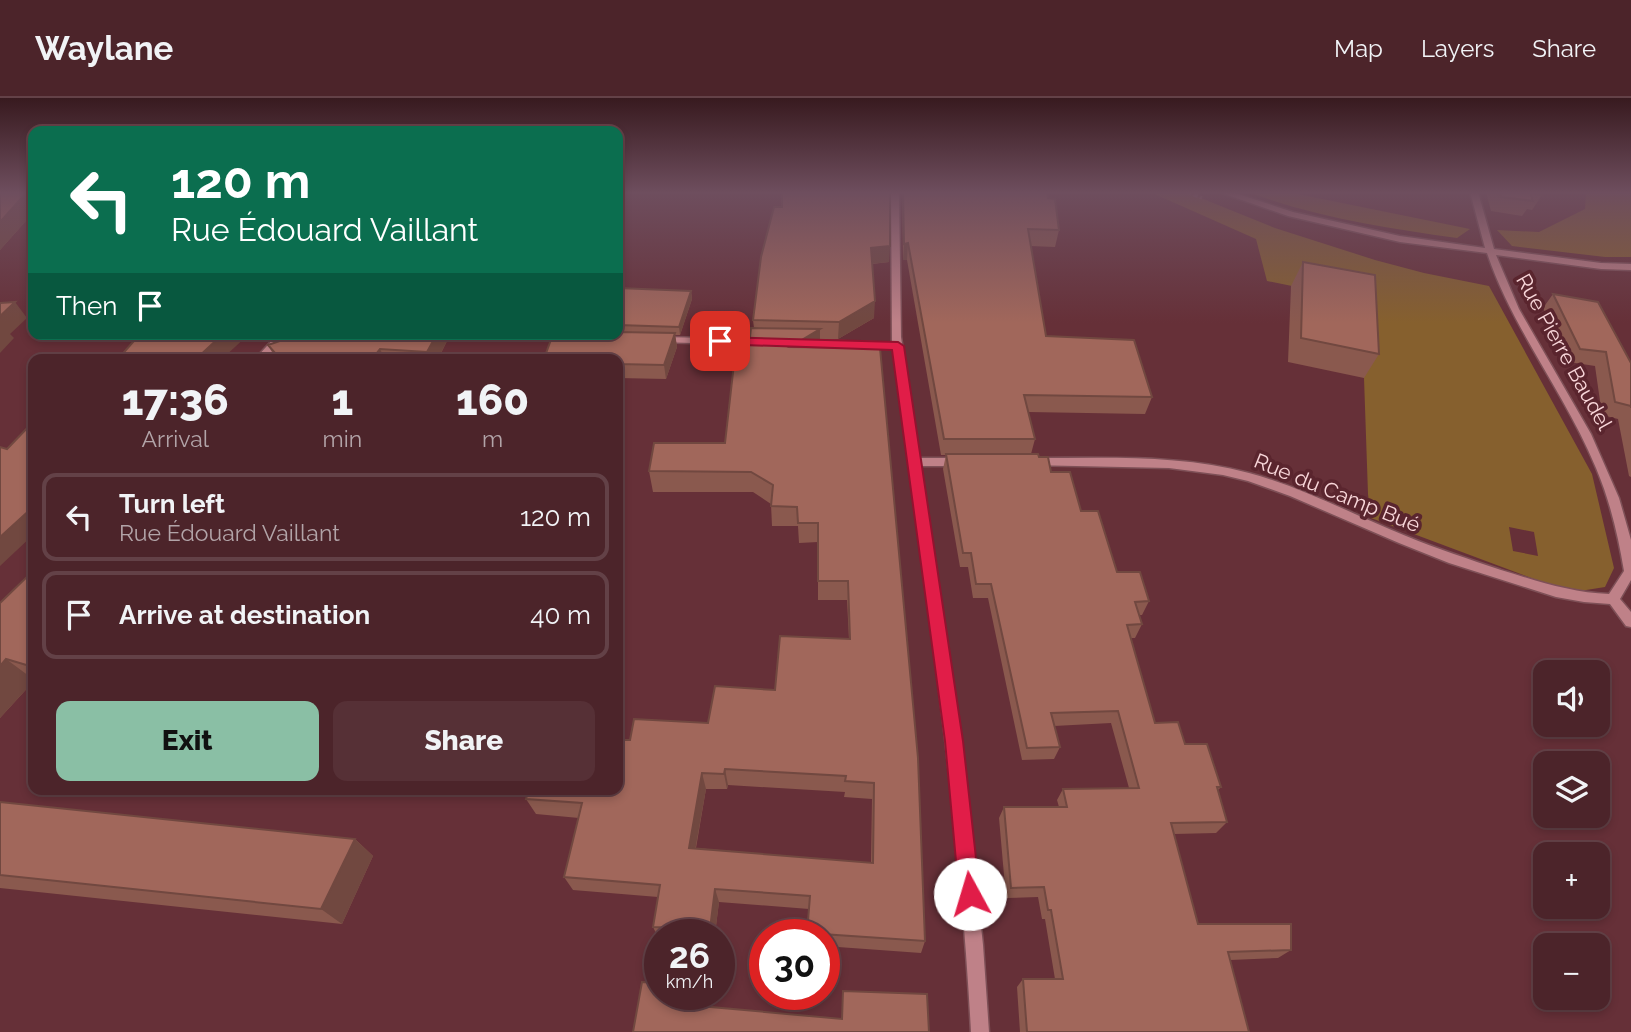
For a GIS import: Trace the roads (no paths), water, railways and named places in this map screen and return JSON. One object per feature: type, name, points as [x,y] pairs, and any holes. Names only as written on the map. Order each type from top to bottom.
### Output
[{"type":"street","points":[[895,236],[898,346],[954,741],[975,945],[980,1032]]},
{"type":"street","points":[[1390,236],[1493,252],[1601,266],[1631,267]]},
{"type":"street","name":"Rue Pierre Baudel","points":[[1486,236],[1510,301],[1595,449],[1621,513],[1630,571],[1613,599]]},
{"type":"street","points":[[265,354],[279,340]]},
{"type":"street","points":[[648,340],[771,342]]},
{"type":"street","points":[[798,343],[898,346]]},
{"type":"street","points":[[913,462],[968,462]]},
{"type":"street","name":"Rue du Camp Bué","points":[[1023,462],[1160,463],[1201,467],[1248,477],[1304,496],[1425,549],[1553,592],[1593,599],[1613,599]]},
{"type":"street","points":[[1613,599],[1631,622]]}]
